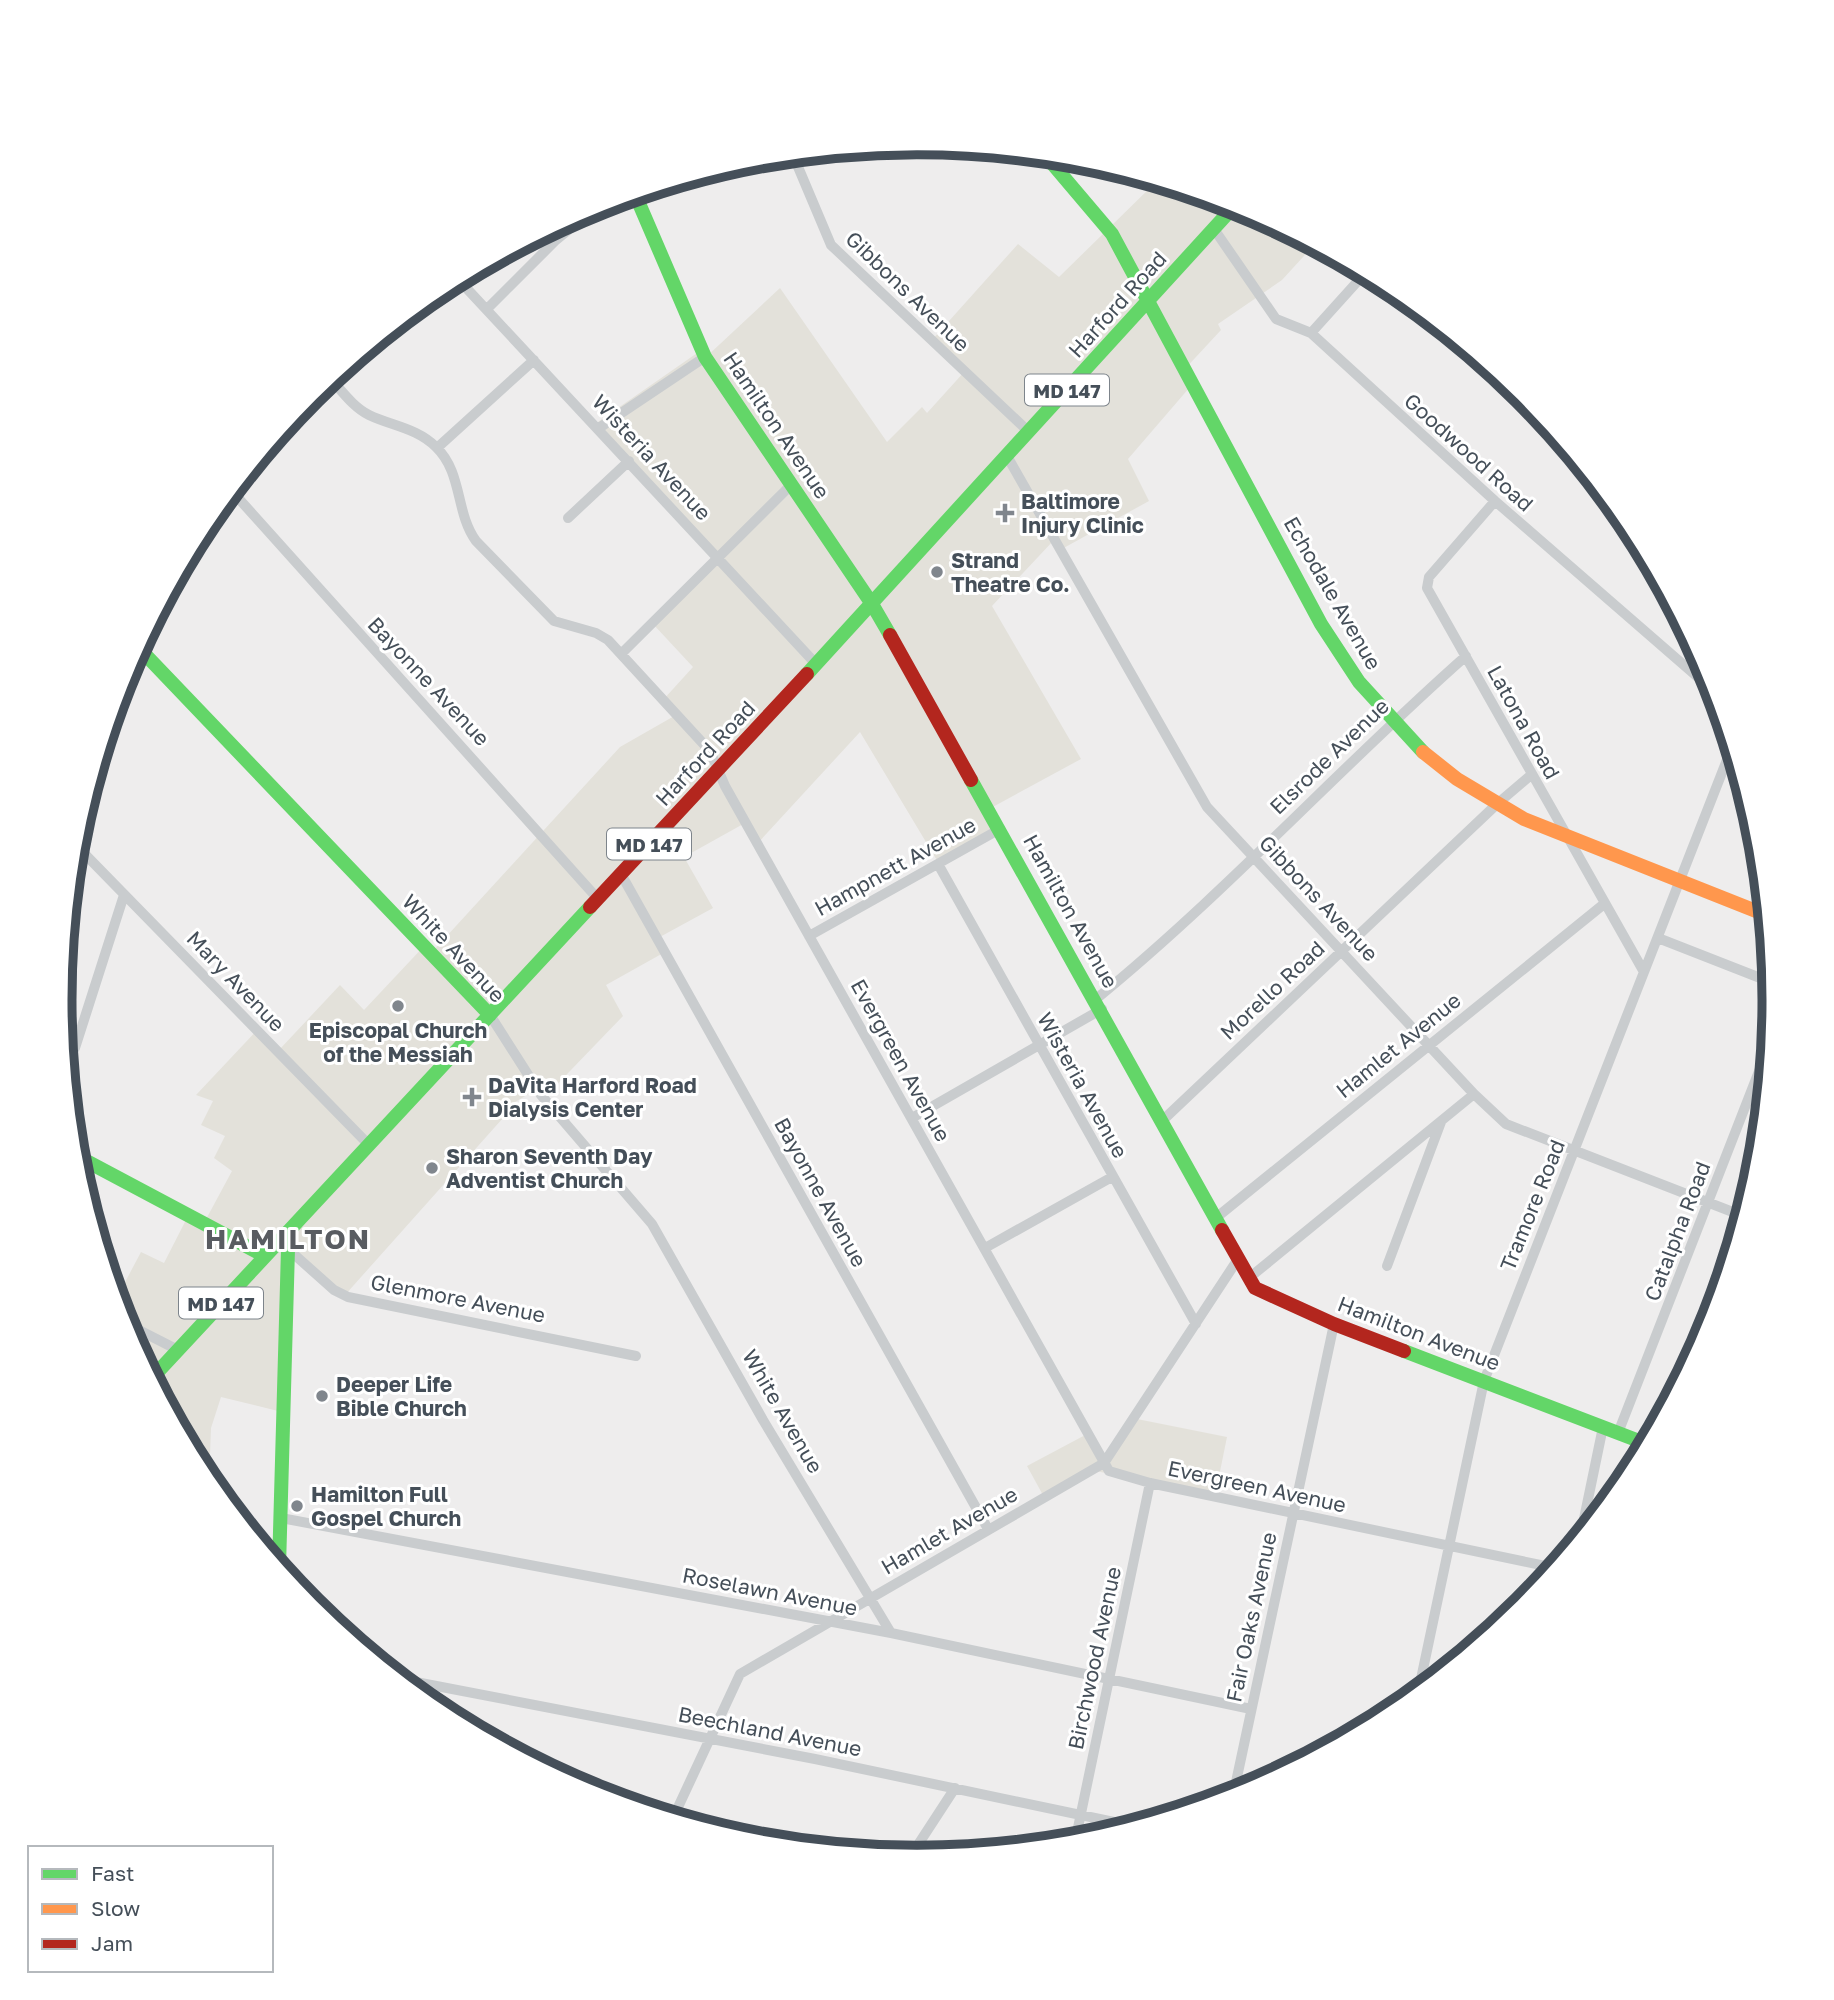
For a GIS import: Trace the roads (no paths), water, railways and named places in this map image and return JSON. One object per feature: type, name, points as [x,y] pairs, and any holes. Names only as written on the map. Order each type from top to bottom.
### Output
[{"type":"street","name":"Gibbons Avenue","points":[[797,164],[831,245],[1029,432]]},
{"type":"street","name":"Echodale Avenue","points":[[1055,167],[1106,225],[1321,624],[1359,682],[1393,721],[1434,762],[1496,804],[1567,837],[1757,911]]},
{"type":"street","name":"Hamilton Avenue","points":[[639,202],[705,356],[873,604],[1099,1004],[1238,1259],[1261,1293],[1334,1324],[1638,1441]]},
{"type":"street","name":"Harford Road","points":[[158,1372],[265,1256],[284,1244],[369,1145],[873,604],[1214,229],[1225,213]]},
{"type":"street","name":"Goodwood Road","points":[[1214,229],[1276,319],[1311,333],[1495,501],[1698,678]]},
{"type":"street","points":[[487,309],[567,231]]},
{"type":"street","points":[[1311,333],[1359,280]]},
{"type":"street","name":"Wisteria Avenue","points":[[465,286],[816,664]]},
{"type":"street","points":[[599,428],[705,356]]},
{"type":"street","points":[[437,448],[534,360]]},
{"type":"street","name":"Evergreen Avenue","points":[[337,385],[366,414],[407,428],[437,448],[452,469],[466,526],[476,541],[554,621],[596,633],[621,654],[710,751],[809,936],[1104,1463],[1114,1475],[1544,1566]]},
{"type":"street","name":"Gibbons Avenue","points":[[1007,456],[1201,799],[1474,1094],[1506,1124],[1735,1213]]},
{"type":"street","points":[[568,518],[629,461]]},
{"type":"street","points":[[621,654],[791,485]]},
{"type":"street","name":"Bayonne Avenue","points":[[237,497],[598,899]]},
{"type":"street","name":"Latona Road","points":[[1495,501],[1426,582],[1531,775],[1644,972]]},
{"type":"street","name":"White Avenue","points":[[146,655],[477,998],[541,1095],[652,1224],[762,1420],[891,1633]]},
{"type":"street","name":"Elsrode Avenue","points":[[912,1118],[1039,1044],[1099,1004],[1393,721],[1466,656]]},
{"type":"street","name":"Tramore Road","points":[[1421,1679],[1485,1381],[1727,760]]},
{"type":"street","name":"Morello Road","points":[[1163,1120],[1496,804],[1531,775]]},
{"type":"street","name":"Hampnett Avenue","points":[[809,936],[1000,829]]},
{"type":"street","name":"Mary Avenue","points":[[85,854],[369,1145]]},
{"type":"street","name":"Wisteria Avenue","points":[[938,864],[1196,1324]]},
{"type":"street","name":"Bayonne Avenue","points":[[621,874],[988,1529]]},
{"type":"street","points":[[75,1048],[124,895]]},
{"type":"street","name":"Hamlet Avenue","points":[[1216,1217],[1604,904]]},
{"type":"street","points":[[1658,938],[1761,978]]},
{"type":"street","name":"Catalpha Road","points":[[1618,1433],[1758,1074]]},
{"type":"street","points":[[1249,1278],[1474,1094]]},
{"type":"street","points":[[1387,1266],[1441,1122]]},
{"type":"street","points":[[87,1162],[265,1256]]},
{"type":"street","points":[[985,1248],[1112,1177]]},
{"type":"street","points":[[280,1554],[284,1244]]},
{"type":"street","name":"Glenmore Avenue","points":[[284,1244],[334,1290],[348,1297],[486,1323],[636,1356]]},
{"type":"street","name":"Hamlet Avenue","points":[[677,1810],[740,1674],[1104,1463],[1238,1259]]},
{"type":"street","name":"Fair Oaks Avenue","points":[[1236,1783],[1334,1324]]},
{"type":"street","points":[[139,1330],[178,1350]]},
{"type":"street","points":[[1584,1520],[1603,1427]]},
{"type":"street","name":"Birchwood Avenue","points":[[1078,1830],[1150,1483]]},
{"type":"street","name":"Roselawn Avenue","points":[[281,1518],[891,1633],[1251,1709]]},
{"type":"street","name":"Beechland Avenue","points":[[418,1683],[1112,1822]]},
{"type":"street","points":[[918,1845],[955,1788]]},
{"type":"place","name":"Baltimore Injury Clinic","points":[[1005,513]]},
{"type":"place","name":"Strand Theatre Co.","points":[[937,572]]},
{"type":"place","name":"Episcopal Church of the Messiah","points":[[398,1006]]},
{"type":"place","name":"DaVita Harford Road Dialysis Center","points":[[472,1097]]},
{"type":"place","name":"Sharon Seventh Day Adventist Church","points":[[432,1168]]},
{"type":"place","name":"Deeper Life Bible Church","points":[[322,1396]]},
{"type":"place","name":"Hamilton Full Gospel Church","points":[[297,1506]]},
{"type":"district","name":"HAMILTON","points":[[288,1238]]}]
